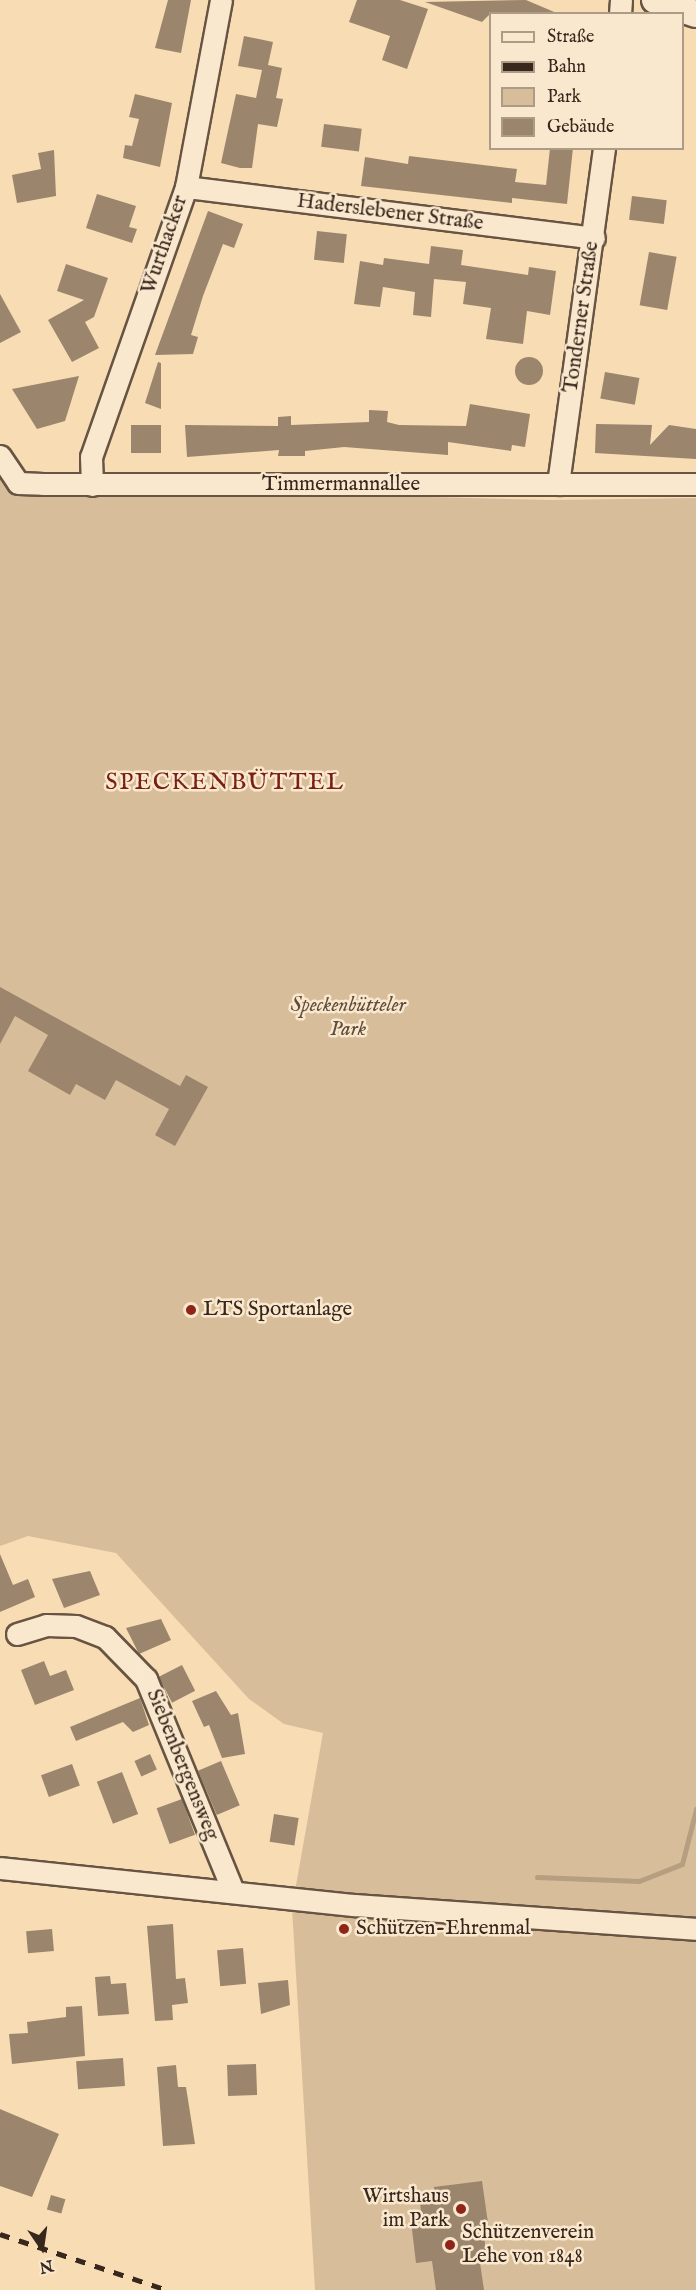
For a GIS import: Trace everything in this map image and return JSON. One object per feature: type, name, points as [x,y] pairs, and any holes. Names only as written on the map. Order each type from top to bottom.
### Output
[{"type":"street","name":"Wurthacker","points":[[92,485],[91,457],[186,188],[221,0]]},
{"type":"street","points":[[655,0],[696,14]]},
{"type":"street","name":"Tonderner Straße","points":[[558,484],[594,238],[604,150]]},
{"type":"street","name":"Haderslebener Straße","points":[[186,188],[594,238]]},
{"type":"street","name":"Timmermannallee","points":[[0,456],[18,483],[92,485],[696,484]]},
{"type":"street","name":"Siebenbergensweg","points":[[17,1634],[46,1625],[76,1626],[105,1637],[146,1679],[233,1891]]},
{"type":"street","points":[[0,1868],[354,1905],[696,1929]]},
{"type":"green space","name":"Speckenbütteler Park","points":[[0,461],[45,487],[550,500],[696,498],[696,2290],[315,2290],[292,1908],[323,1733],[284,1724],[249,1699],[116,1553],[28,1536],[0,1546]]},
{"type":"building","points":[[168,0],[191,0],[181,53],[155,48]]},
{"type":"building","points":[[357,0],[400,0],[428,9],[407,69],[382,60],[390,36],[349,22]]},
{"type":"building","points":[[526,0],[554,12],[489,12],[482,22],[425,2]]},
{"type":"building","points":[[244,36],[273,42],[268,65],[282,68],[276,98],[283,99],[277,127],[258,124],[252,168],[240,168],[221,163],[236,94],[256,98],[262,70],[238,66]]},
{"type":"building","points":[[135,94],[172,103],[160,167],[123,158],[125,145],[132,146],[139,119],[129,117]]},
{"type":"building","points":[[324,124],[362,129],[359,151],[321,147]]},
{"type":"building","points":[[54,150],[56,196],[17,203],[12,175],[41,169],[38,153]]},
{"type":"building","points":[[550,150],[573,150],[567,204],[512,198],[512,203],[361,186],[365,157],[408,164],[409,156],[517,169],[515,182],[546,185]]},
{"type":"building","points":[[97,194],[136,206],[129,227],[137,229],[132,243],[86,228]]},
{"type":"building","points":[[632,196],[667,200],[664,224],[629,220]]},
{"type":"building","points":[[208,211],[243,224],[234,248],[223,244],[203,296],[191,335],[198,337],[193,354],[155,355]]},
{"type":"building","points":[[317,231],[347,234],[344,263],[314,260]]},
{"type":"building","points":[[431,246],[463,250],[461,265],[528,275],[529,267],[556,271],[550,315],[527,311],[523,344],[486,339],[491,308],[463,304],[466,282],[434,279],[431,317],[413,315],[415,292],[383,287],[380,307],[354,304],[360,261],[383,265],[384,258],[429,264]]},
{"type":"building","points":[[649,252],[677,257],[667,310],[640,305]]},
{"type":"building","points":[[66,264],[108,278],[94,317],[85,322],[99,348],[72,362],[48,320],[84,300],[57,291]]},
{"type":"building","points":[[0,294],[21,332],[0,343]]},
{"type":"building","points":[[529,357],[539,361],[543,371],[539,381],[529,385],[519,381],[515,371],[519,361]]},
{"type":"building","points":[[158,362],[161,363],[161,409],[145,403]]},
{"type":"building","points":[[605,372],[639,378],[635,405],[600,399]]},
{"type":"building","points":[[79,376],[65,421],[37,429],[12,389]]},
{"type":"building","points":[[470,404],[530,414],[525,447],[512,445],[511,451],[448,442],[448,455],[344,447],[305,451],[305,456],[278,456],[279,450],[187,457],[185,425],[278,426],[278,417],[291,416],[291,425],[369,422],[369,410],[388,411],[387,422],[399,425],[466,426]]},
{"type":"building","points":[[596,424],[652,425],[650,445],[669,425],[696,429],[696,459],[595,453]]},
{"type":"building","points":[[131,425],[161,425],[161,453],[131,453]]},
{"type":"building","points":[[0,987],[180,1086],[186,1075],[208,1087],[175,1146],[155,1135],[169,1109],[116,1080],[105,1100],[76,1084],[70,1095],[28,1071],[48,1035],[15,1016],[0,1044]]},
{"type":"building","points":[[0,1554],[13,1585],[28,1579],[35,1597],[0,1612]]},
{"type":"building","points":[[90,1571],[100,1595],[64,1608],[52,1579]]},
{"type":"building","points":[[161,1619],[171,1640],[139,1654],[126,1628]]},
{"type":"building","points":[[44,1661],[50,1676],[66,1670],[74,1690],[35,1705],[21,1670]]},
{"type":"building","points":[[182,1665],[195,1691],[172,1703],[159,1677]]},
{"type":"building","points":[[216,1691],[231,1715],[238,1713],[245,1754],[222,1758],[209,1725],[204,1727],[192,1701]]},
{"type":"building","points":[[140,1698],[149,1725],[133,1732],[123,1722],[76,1741],[70,1727]]},
{"type":"building","points":[[150,1754],[157,1770],[141,1776],[134,1761]]},
{"type":"building","points":[[221,1761],[240,1805],[217,1815],[198,1771]]},
{"type":"building","points":[[72,1764],[80,1786],[49,1797],[41,1775]]},
{"type":"building","points":[[122,1772],[138,1814],[113,1824],[97,1782]]},
{"type":"building","points":[[182,1799],[195,1835],[170,1844],[157,1808]]},
{"type":"building","points":[[274,1814],[299,1818],[294,1846],[270,1842]]},
{"type":"building","points":[[173,1924],[176,1979],[185,1978],[188,2003],[172,2005],[173,2020],[155,2021],[147,1926]]},
{"type":"building","points":[[52,1929],[54,1951],[28,1953],[26,1931]]},
{"type":"building","points":[[243,1948],[246,1984],[220,1986],[217,1950]]},
{"type":"building","points":[[110,1976],[111,1984],[126,1983],[129,2014],[98,2016],[95,1977]]},
{"type":"building","points":[[288,1980],[290,2005],[261,2014],[258,1983]]},
{"type":"building","points":[[82,2006],[85,2056],[12,2064],[9,2034],[28,2033],[27,2022],[66,2017],[66,2007]]},
{"type":"building","points":[[123,2058],[125,2086],[78,2089],[76,2061]]},
{"type":"building","points":[[256,2064],[257,2095],[228,2096],[227,2065]]},
{"type":"building","points":[[176,2065],[178,2087],[186,2087],[195,2144],[163,2146],[157,2067]]},
{"type":"building","points":[[0,2109],[59,2134],[32,2197],[0,2186]]},
{"type":"building","name":"Schützenverein Lehe von 1848","points":[[482,2181],[489,2230],[483,2231],[488,2262],[480,2263],[484,2290],[436,2290],[432,2261],[416,2263],[411,2221],[422,2219],[420,2203],[436,2201],[434,2187]]},
{"type":"building","points":[[51,2195],[65,2199],[61,2214],[47,2209]]},
{"type":"waterway","points":[[537,1877],[639,1881],[682,1864],[696,1809]]},
{"type":"railway","points":[[0,2234],[167,2290]]},
{"type":"place","name":"LTS Sportanlage","points":[[191,1310]]},
{"type":"place","name":"Schützen-Ehrenmal","points":[[344,1929]]},
{"type":"place","name":"Wirtshaus im Park","points":[[461,2209]]},
{"type":"place","name":"Schützenverein Lehe von 1848","points":[[450,2245]]},
{"type":"district","name":"SPECKENBÜTTEL","points":[[225,783]]}]
